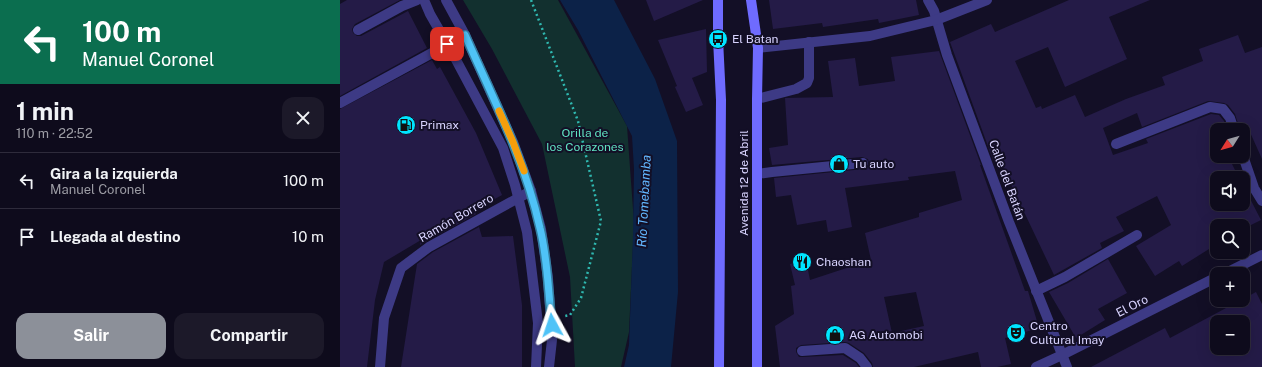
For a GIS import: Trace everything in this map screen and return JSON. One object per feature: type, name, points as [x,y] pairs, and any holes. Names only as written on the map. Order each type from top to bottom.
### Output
[{"type":"main road","name":"Avenida 12 de Abril","points":[[718,0],[721,100],[719,367]]},
{"type":"main road","name":"Avenida 12 de Abril","points":[[751,0],[758,48],[757,367]]},
{"type":"street","points":[[358,30],[402,6],[417,0]]},
{"type":"street","points":[[424,0],[430,14],[503,148],[519,198],[528,232],[538,323],[536,367]]},
{"type":"street","points":[[446,0],[465,35],[513,142],[531,191],[541,229],[548,278],[552,340],[549,367]]},
{"type":"street","name":"Calle del Batán","points":[[928,0],[934,11],[946,55],[1009,222],[1067,367]]},
{"type":"street","points":[[758,48],[870,36],[936,20],[987,0]]},
{"type":"street","points":[[340,103],[465,35]]},
{"type":"street","points":[[757,99],[796,89],[806,83],[809,78],[809,42]]},
{"type":"street","points":[[1116,144],[1210,107],[1223,109],[1230,118],[1232,123]]},
{"type":"street","points":[[757,174],[864,163]]},
{"type":"street","points":[[1245,163],[1254,188],[1262,201]]},
{"type":"street","name":"Ramón Borrero","points":[[380,367],[384,318],[401,268],[429,247],[531,191]]},
{"type":"street","points":[[1036,291],[1065,277],[1137,235]]},
{"type":"street","points":[[1238,267],[1262,255]]},
{"type":"street","name":"El Oro","points":[[1036,367],[1210,281]]},
{"type":"street","points":[[802,351],[845,348],[860,358],[867,367]]},
{"type":"path","points":[[531,0],[578,122],[601,221],[581,298],[570,315],[551,320]]},
{"type":"green space","name":"Orilla de los Corazones","points":[[463,0],[558,0],[627,126],[634,223],[629,332],[621,367],[575,367],[570,277],[542,144],[492,49]]},
{"type":"water","name":"Río Tomebamba","points":[[560,0],[614,0],[655,79],[677,141],[678,292],[671,367],[624,367],[629,345],[633,236],[634,169],[632,136],[578,30]]},
{"type":"building","points":[[347,0],[400,0],[355,24],[352,29],[353,33],[357,36],[361,36],[408,11],[427,48],[340,96],[340,4]]},
{"type":"building","points":[[646,0],[703,0],[654,21]]},
{"type":"building","points":[[769,0],[916,0],[919,15],[879,23],[878,19],[823,27],[822,23],[773,29]]},
{"type":"building","points":[[1069,0],[1150,0],[1109,17],[1127,59],[1065,87],[1048,47],[1015,61],[1036,108],[1041,106],[1042,109],[1075,95],[1085,117],[1126,99],[1165,85],[1162,77],[1203,61],[1199,49],[1238,35],[1245,53],[1262,47],[1262,159],[1250,132],[1250,123],[1238,123],[1235,114],[1228,105],[1224,103],[1208,101],[1142,127],[1137,113],[1103,128],[1113,155],[1148,143],[1146,139],[1211,114],[1219,115],[1225,123],[1210,123],[1210,163],[1232,163],[1236,171],[1210,171],[1210,211],[1250,211],[1250,199],[1261,220],[1250,226],[1250,219],[1210,219],[1210,248],[1182,266],[1179,261],[1155,276],[1136,246],[1171,225],[1157,196],[1116,217],[1124,231],[1100,243],[1102,248],[1054,275],[998,157],[993,160],[950,42],[991,24],[995,32]]},
{"type":"building","points":[[706,29],[707,72],[692,78],[703,105],[686,112],[658,40]]},
{"type":"building","points":[[939,51],[1025,291],[1028,291],[1039,328],[1005,338],[1011,364],[997,367],[981,367],[978,352],[914,367],[873,367],[872,363],[864,353],[845,342],[801,345],[796,348],[796,352],[799,357],[843,355],[856,363],[859,367],[780,367],[775,326],[794,314],[791,286],[795,285],[790,264],[806,260],[810,280],[871,260],[865,233],[919,217],[919,213],[962,200],[955,171],[908,177],[909,180],[845,188],[852,227],[828,232],[826,220],[797,225],[791,195],[776,197],[774,178],[864,169],[867,168],[869,163],[868,159],[862,157],[772,165],[769,148],[788,145],[785,98],[833,97],[828,61],[855,58],[859,86],[895,81],[891,57]],"holes":[[[916,292],[924,326],[892,333],[884,297]]]},
{"type":"building","points":[[432,60],[437,69],[440,67],[476,133],[502,195],[475,210],[476,214],[420,245],[421,240],[384,262],[375,300],[367,367],[340,367],[340,109]]},
{"type":"building","points":[[479,227],[482,237],[513,236],[522,305],[522,367],[401,367],[417,264],[433,252]]},
{"type":"building","points":[[1108,259],[1127,293],[1098,309],[1105,320],[1076,338],[1049,292],[1068,283]]},
{"type":"building","points":[[1256,292],[1262,304],[1262,367],[1091,367],[1165,328],[1170,338],[1210,317],[1210,355],[1250,355],[1250,315],[1213,315],[1228,307],[1250,307],[1250,295]]},
{"type":"slow traffic","points":[[499,111],[524,171]]},
{"type":"place","name":"El Batan","points":[[718,39]]},
{"type":"place","name":"Primax","points":[[406,125]]},
{"type":"place","name":"Tu auto","points":[[839,164]]},
{"type":"place","name":"Chaoshan","points":[[802,262]]},
{"type":"place","name":"Centro Cultural Imay","points":[[1016,333]]},
{"type":"place","name":"AG Automobi","points":[[835,335]]},
{"type":"route","points":[[447,44],[465,35],[513,142],[531,191],[541,229],[548,278],[552,325]]}]
